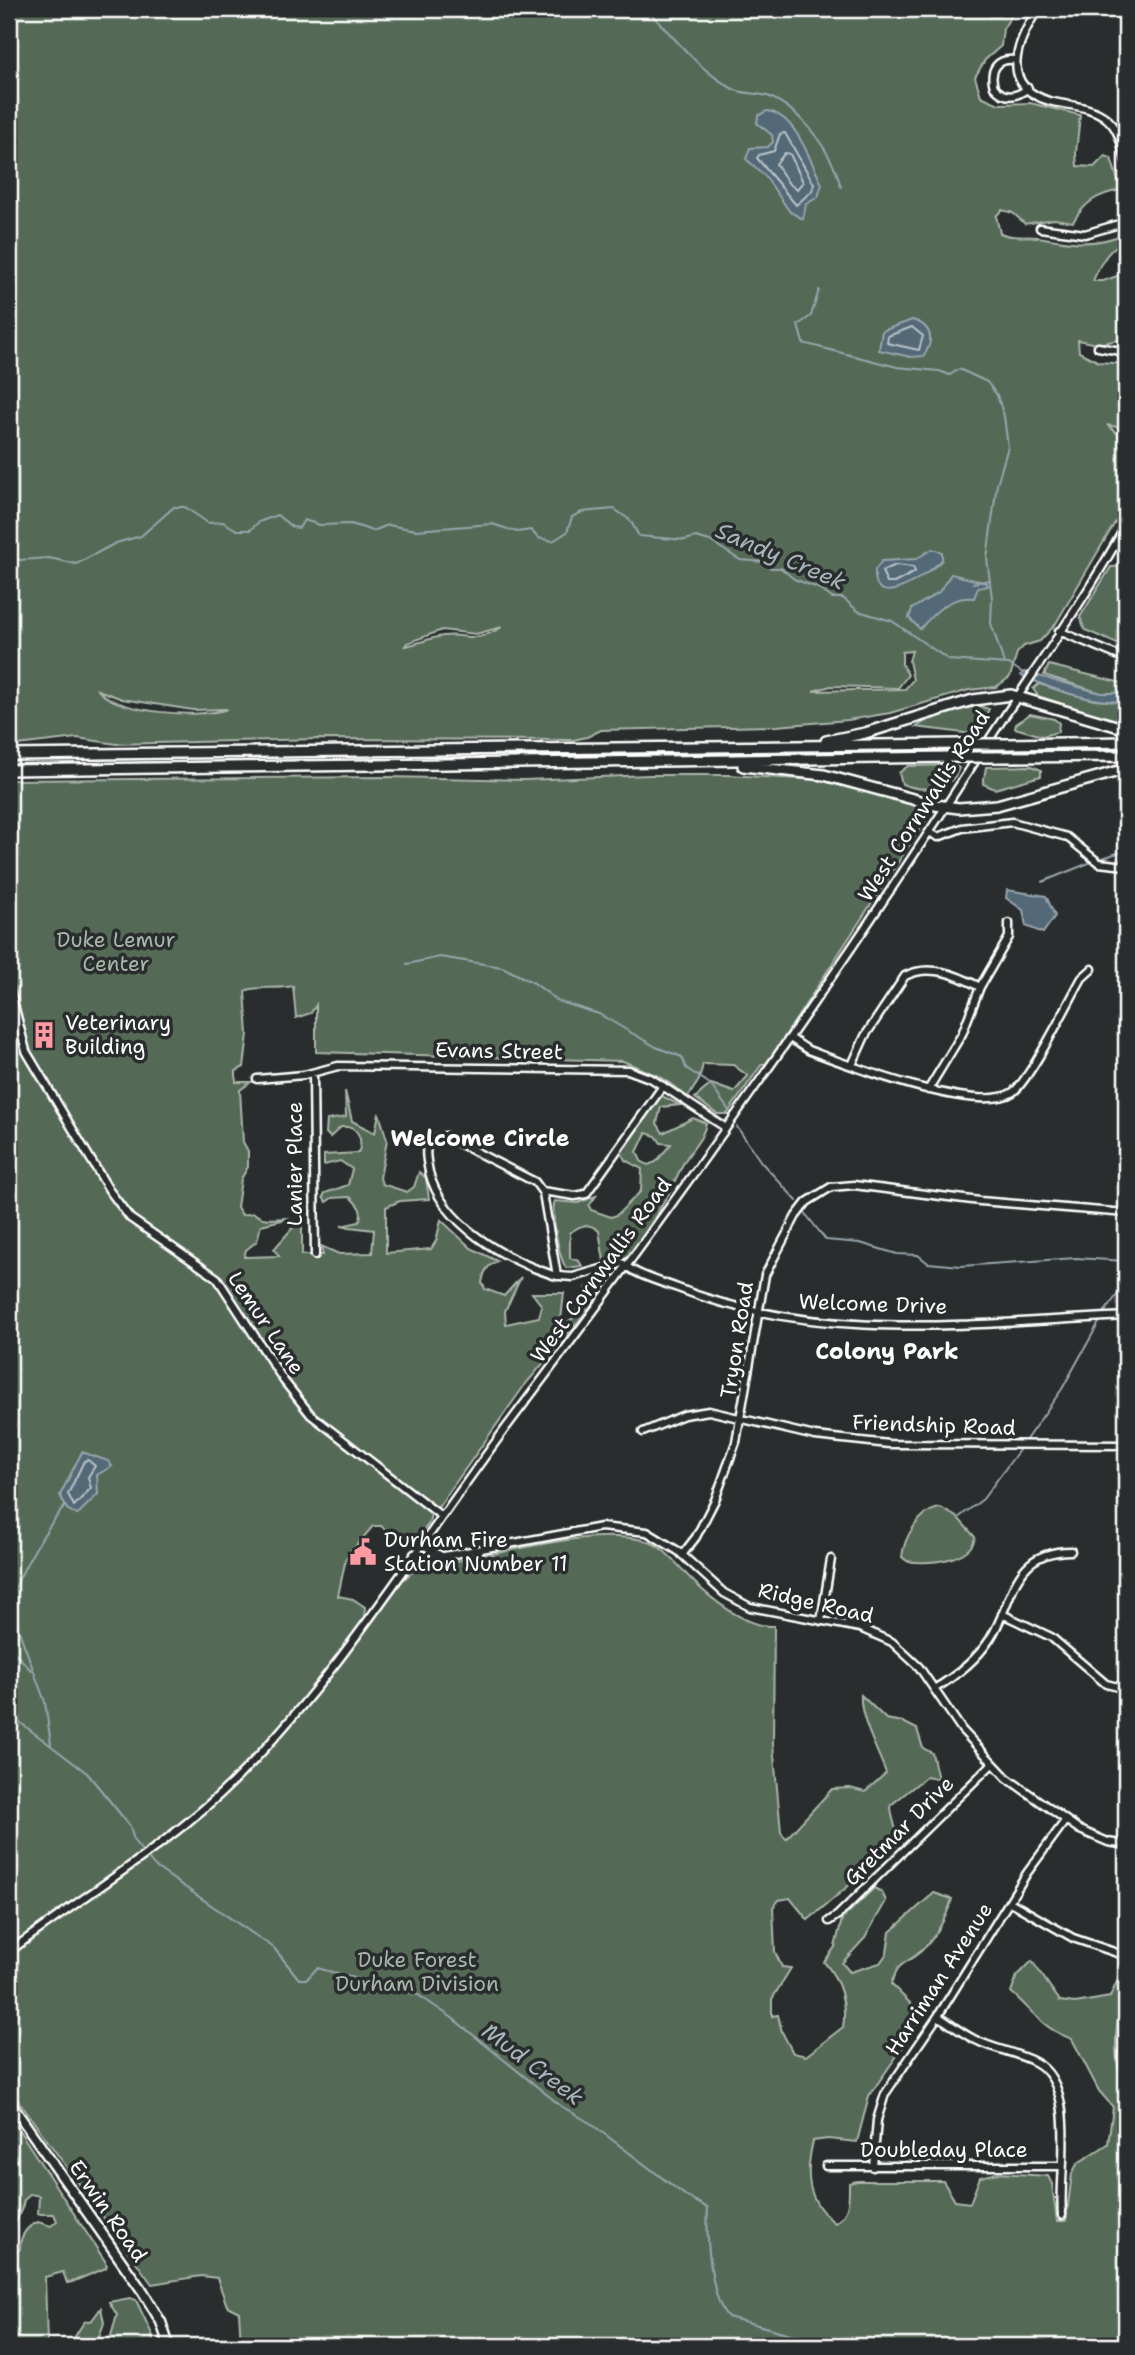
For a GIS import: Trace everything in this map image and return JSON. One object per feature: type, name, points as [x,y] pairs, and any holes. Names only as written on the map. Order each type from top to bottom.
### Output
[{"type":"highway","points":[[807,746],[862,734],[972,700],[1017,695],[1126,729]]},
{"type":"highway","points":[[9,755],[1126,742]]},
{"type":"highway","points":[[9,770],[1126,756]]},
{"type":"highway","points":[[664,762],[807,772],[881,788],[945,808],[997,805],[1126,769]]},
{"type":"main road","name":"Erwin Road","points":[[9,2101],[143,2292],[161,2322],[169,2346]]},
{"type":"street","points":[[1038,9],[1019,39],[1015,60],[1028,88],[1044,99],[1092,110],[1105,117],[1116,131],[1126,161]]},
{"type":"street","points":[[1015,60],[1006,59],[995,66],[992,74],[994,87],[1009,96],[1018,95],[1028,88]]},
{"type":"street","points":[[1040,228],[1085,234],[1126,222]]},
{"type":"street","points":[[1098,347],[1126,352]]},
{"type":"street","name":"West Cornwallis Road","points":[[9,1952],[138,1860],[212,1801],[267,1746],[329,1671],[628,1268],[790,1038],[945,808],[1126,525]]},
{"type":"street","points":[[1059,631],[1126,659]]},
{"type":"street","points":[[929,832],[938,836],[959,828],[1013,821],[1066,836],[1099,863],[1125,866]]},
{"type":"street","points":[[928,1090],[962,1034],[980,987],[1009,937],[1009,923]]},
{"type":"street","points":[[790,1038],[807,1050],[928,1090],[992,1099],[1012,1093],[1028,1073],[1082,978],[1092,969]]},
{"type":"street","points":[[852,1065],[865,1036],[905,976],[913,971],[945,972],[980,987]]},
{"type":"street","name":"Lemur Lane","points":[[9,985],[26,1051],[109,1190],[130,1219],[217,1278],[284,1381],[312,1415],[441,1517]]},
{"type":"street","name":"Evans Street","points":[[257,1079],[313,1073],[338,1066],[623,1070],[641,1073],[726,1128]]},
{"type":"street","name":"Lanier Place","points":[[313,1073],[315,1255]]},
{"type":"street","points":[[542,1191],[586,1194],[663,1086]]},
{"type":"street","points":[[557,1276],[542,1191],[535,1182],[515,1169],[445,1136],[433,1137],[426,1146],[435,1192],[457,1221],[497,1248],[557,1276],[573,1277],[622,1263],[628,1268]]},
{"type":"street","name":"Tryon Road","points":[[682,1555],[696,1537],[715,1500],[742,1419],[765,1275],[796,1216],[807,1202],[831,1187],[877,1186],[980,1201],[1126,1213]]},
{"type":"street","name":"Welcome Drive","points":[[628,1268],[730,1308],[757,1314],[860,1324],[966,1324],[1126,1316]]},
{"type":"street","name":"Friendship Road","points":[[643,1432],[677,1417],[698,1412],[815,1436],[889,1444],[1126,1444]]},
{"type":"street","name":"Ridge Road","points":[[414,1554],[433,1558],[613,1527],[647,1532],[682,1555],[717,1587],[741,1604],[775,1615],[860,1628],[886,1639],[913,1660],[992,1764],[1025,1793],[1065,1821],[1098,1838],[1126,1845]]},
{"type":"street","points":[[421,1544],[440,1555]]},
{"type":"street","points":[[934,1689],[972,1663],[990,1638],[1010,1590],[1024,1569],[1050,1553],[1071,1551]]},
{"type":"street","points":[[821,1621],[831,1559]]},
{"type":"street","points":[[1002,1614],[1051,1637],[1106,1684],[1126,1689]]},
{"type":"street","name":"Gretmar Drive","points":[[829,1920],[838,1916],[992,1764]]},
{"type":"street","name":"Harriman Avenue","points":[[873,2167],[877,2120],[885,2094],[939,2017],[1010,1902],[1065,1821]]},
{"type":"street","points":[[1010,1902],[1073,1938],[1126,1956]]},
{"type":"street","points":[[939,2017],[970,2038],[1036,2063],[1049,2072],[1059,2090],[1061,2104],[1062,2215]]},
{"type":"street","name":"Doubleday Place","points":[[826,2166],[1062,2166]]},
{"type":"green space","points":[[9,9],[987,9],[990,16],[1011,16],[1003,29],[1001,46],[985,60],[975,77],[981,96],[999,104],[1030,103],[1080,115],[1077,166],[1094,167],[1105,156],[1111,158],[1121,190],[1093,200],[1073,222],[1054,219],[1025,224],[1013,213],[1002,210],[996,216],[1000,233],[1009,236],[1033,236],[1083,243],[1126,233],[1126,242],[1110,252],[1093,281],[1103,281],[1126,273],[1126,339],[1096,344],[1078,340],[1079,352],[1099,362],[1126,364],[1126,429],[1107,425],[1126,440],[1126,504],[1055,625],[1040,641],[1024,646],[1017,653],[1010,677],[996,687],[969,690],[890,713],[848,720],[777,726],[601,730],[573,740],[320,739],[116,744],[77,738],[9,746]],"holes":[[[502,627],[484,636],[443,636],[405,646],[442,630],[476,634]],[[912,651],[909,661],[913,680],[905,689],[813,691],[831,686],[898,688],[908,675],[902,664],[902,652]],[[98,690],[122,699],[193,710],[227,709],[198,713],[160,712],[140,709],[108,698]]]},
{"type":"green space","points":[[1126,566],[1126,637],[1122,646],[1085,630],[1080,617],[1111,567]]},
{"type":"green space","points":[[1049,665],[1126,684],[1126,693],[1101,693],[1044,675]]},
{"type":"green space","points":[[1039,684],[1094,700],[1126,702],[1126,722],[1111,720],[1038,696],[1033,689]]},
{"type":"green space","points":[[979,706],[989,709],[980,728],[972,734],[916,727],[940,713]]},
{"type":"green space","points":[[1030,714],[1054,719],[1059,723],[1058,732],[1042,736],[1015,728],[1016,724]]},
{"type":"green space","points":[[953,765],[959,768],[955,776],[950,782],[935,788],[902,784],[899,773],[908,766]]},
{"type":"green space","points":[[1032,766],[1041,770],[1041,776],[995,789],[983,784],[986,767]]},
{"type":"green space","name":"Duke Forest Durham Division","points":[[727,775],[821,780],[922,805],[927,818],[767,1064],[762,1064],[727,1114],[717,1114],[695,1098],[711,1084],[734,1092],[748,1076],[733,1065],[703,1064],[699,1080],[688,1097],[661,1077],[623,1061],[316,1052],[316,1005],[311,1013],[296,1018],[293,986],[245,991],[248,1034],[244,1067],[236,1071],[236,1082],[251,1082],[240,1090],[243,1142],[248,1151],[248,1167],[241,1179],[237,1207],[242,1215],[254,1213],[267,1219],[290,1218],[261,1225],[257,1241],[246,1250],[244,1257],[279,1256],[274,1249],[295,1225],[302,1225],[302,1255],[323,1255],[321,1246],[339,1254],[372,1253],[374,1230],[341,1226],[359,1222],[359,1208],[350,1197],[332,1198],[326,1202],[323,1197],[325,1193],[348,1185],[352,1169],[340,1161],[324,1165],[324,1155],[358,1153],[360,1149],[358,1135],[351,1127],[341,1127],[330,1137],[326,1133],[327,1120],[346,1117],[345,1091],[352,1121],[375,1133],[379,1113],[387,1140],[380,1178],[382,1184],[407,1192],[414,1187],[419,1172],[426,1178],[429,1199],[400,1201],[386,1207],[386,1253],[431,1249],[436,1241],[441,1220],[471,1248],[497,1261],[485,1272],[482,1283],[485,1289],[504,1296],[521,1277],[505,1311],[506,1324],[539,1317],[542,1306],[532,1293],[564,1293],[561,1320],[566,1323],[573,1318],[587,1287],[613,1275],[595,1302],[524,1386],[437,1509],[432,1508],[429,1523],[414,1544],[406,1546],[381,1526],[373,1526],[346,1558],[338,1596],[353,1599],[365,1607],[364,1617],[373,1620],[403,1580],[419,1566],[589,1537],[617,1537],[650,1542],[670,1556],[700,1588],[730,1611],[752,1622],[774,1626],[773,1744],[781,1832],[786,1839],[832,1789],[850,1788],[865,1792],[886,1773],[866,1724],[861,1695],[886,1719],[903,1722],[917,1729],[923,1748],[932,1753],[938,1779],[927,1776],[891,1805],[897,1845],[808,1920],[790,1898],[779,1900],[773,1907],[775,1952],[782,1967],[791,1968],[772,1999],[772,2016],[778,2015],[782,2032],[793,2053],[806,2056],[843,2027],[841,1993],[824,1962],[835,1947],[842,1919],[874,1888],[882,1892],[886,1901],[865,1938],[842,1963],[850,1972],[880,1963],[887,1953],[890,1932],[934,1893],[952,1899],[933,1938],[922,1951],[900,1966],[891,1984],[921,2014],[910,2037],[869,2096],[857,2142],[828,2139],[813,2141],[809,2176],[813,2196],[825,2215],[835,2223],[846,2211],[849,2183],[857,2181],[943,2181],[955,2201],[970,2203],[980,2177],[998,2173],[1048,2176],[1052,2184],[1057,2221],[1066,2221],[1072,2173],[1078,2163],[1108,2144],[1113,2107],[1099,2091],[1072,2039],[1045,2025],[1011,1992],[1017,1976],[1032,1961],[1060,2001],[1075,2003],[1110,1997],[1124,1966],[1125,1986],[1116,2047],[1120,2076],[1126,2091],[1126,2346],[241,2346],[239,2312],[227,2306],[217,2278],[201,2276],[152,2284],[9,2088],[9,780],[388,777],[524,780]]},
{"type":"green space","points":[[660,1095],[680,1105],[661,1107],[657,1123],[663,1133],[693,1118],[706,1123],[657,1214],[626,1259],[604,1261],[599,1231],[592,1226],[584,1226],[570,1233],[570,1258],[579,1261],[582,1266],[566,1268],[556,1234],[555,1201],[578,1203],[596,1196],[589,1206],[591,1210],[611,1217],[617,1215],[641,1191],[642,1169],[625,1160],[621,1152]],"holes":[[[646,1133],[656,1136],[661,1143],[671,1144],[656,1162],[648,1165],[641,1161],[637,1152]]]},
{"type":"green space","points":[[941,1508],[958,1518],[975,1537],[972,1545],[947,1560],[907,1561],[902,1557],[903,1549],[914,1526],[926,1514]]},
{"type":"green space","points":[[9,2115],[107,2264],[106,2268],[72,2282],[67,2283],[63,2272],[45,2277],[47,2343],[53,2346],[9,2346],[9,2299],[15,2282],[9,2275],[9,2256],[20,2249],[24,2232],[30,2226],[38,2222],[51,2226],[57,2221],[54,2214],[38,2214],[39,2196],[31,2194],[24,2200],[9,2235],[9,2165],[17,2162],[14,2144],[9,2138]]},
{"type":"green space","points":[[130,2298],[136,2300],[152,2334],[154,2346],[108,2346],[117,2315],[109,2302]]},
{"type":"green space","points":[[101,2308],[104,2323],[96,2346],[69,2346],[84,2322],[92,2320]]},
{"type":"water","points":[[767,111],[787,121],[794,130],[822,184],[818,197],[806,204],[803,219],[790,212],[765,176],[746,159],[750,148],[768,147],[773,142],[772,135],[757,123],[758,116]]},
{"type":"water","points":[[912,320],[919,322],[930,334],[929,345],[923,356],[911,357],[879,350],[882,331]]},
{"type":"water","points":[[932,549],[942,552],[942,560],[926,574],[903,587],[891,590],[882,590],[876,583],[875,570],[882,561],[916,559]]},
{"type":"water","points":[[951,574],[987,583],[988,586],[978,588],[974,598],[957,600],[942,607],[920,629],[909,618],[912,609],[939,592]]},
{"type":"water","points":[[1024,672],[1101,693],[1126,693],[1126,702],[1072,694],[1021,675]]},
{"type":"water","points":[[1007,890],[1046,896],[1055,916],[1043,933],[1026,926],[1023,910],[1006,898]]},
{"type":"water","points":[[82,1452],[108,1461],[112,1466],[97,1475],[98,1494],[77,1515],[67,1509],[60,1495]]},
{"type":"waterway","points":[[646,9],[697,62],[720,81],[737,91],[770,97],[793,112],[823,147],[841,187]]},
{"type":"waterway","points":[[819,290],[811,316],[798,325],[803,343],[897,367],[939,371],[950,375],[959,369],[987,382],[997,395],[1004,416],[1008,447],[997,484],[987,558],[992,598],[991,623],[1004,663]]},
{"type":"waterway","name":"Sandy Creek","points":[[9,557],[20,560],[49,558],[76,564],[116,543],[141,536],[174,507],[185,507],[208,523],[223,522],[237,530],[250,530],[259,522],[277,515],[292,527],[299,528],[304,520],[320,525],[351,524],[373,531],[388,525],[416,530],[492,524],[517,532],[531,530],[538,538],[553,541],[567,532],[572,517],[582,512],[614,509],[630,520],[639,536],[685,540],[696,537],[710,541],[740,560],[765,562],[771,568],[781,568],[794,579],[818,588],[832,598],[843,598],[858,611],[892,621],[949,660],[1009,664],[1023,673]]},
{"type":"waterway","points":[[973,583],[990,580]]},
{"type":"waterway","points":[[1100,859],[1126,850]]},
{"type":"waterway","points":[[1042,882],[1089,863]]},
{"type":"waterway","points":[[407,964],[440,957],[502,967],[534,983],[558,1001],[599,1014],[656,1047],[682,1057],[686,1068],[710,1084],[730,1112]]},
{"type":"waterway","points":[[737,1127],[761,1162],[797,1201]]},
{"type":"waterway","points":[[804,1212],[826,1240],[860,1243],[897,1254],[918,1255],[928,1263],[961,1266],[1076,1258],[1126,1261]]},
{"type":"waterway","points":[[1103,1314],[1120,1291],[1122,1272],[1126,1264]]},
{"type":"waterway","points":[[1025,1441],[1062,1389],[1101,1319]]},
{"type":"waterway","points":[[958,1518],[983,1499],[1022,1446]]},
{"type":"waterway","points":[[51,1744],[45,1702],[11,1609],[12,1598],[23,1571],[65,1506]]},
{"type":"waterway","points":[[9,1647],[31,1670]]},
{"type":"waterway","name":"Mud Creek","points":[[9,1714],[87,1773],[130,1826],[134,1841],[154,1866],[274,1948],[299,1979],[307,1979],[317,1968],[418,1995],[451,2017],[561,2106],[590,2123],[686,2196],[708,2208],[713,2281],[728,2317],[834,2346]]},
{"type":"place","name":"Veterinary Building","points":[[44,1035]]},
{"type":"place","name":"Durham Fire Station Number 11","points":[[363,1552]]},
{"type":"district","name":"Welcome Circle","points":[[480,1138]]},
{"type":"district","name":"Colony Park","points":[[887,1351]]},
{"type":"park label","name":"Duke Lemur Center","points":[[116,952]]}]
